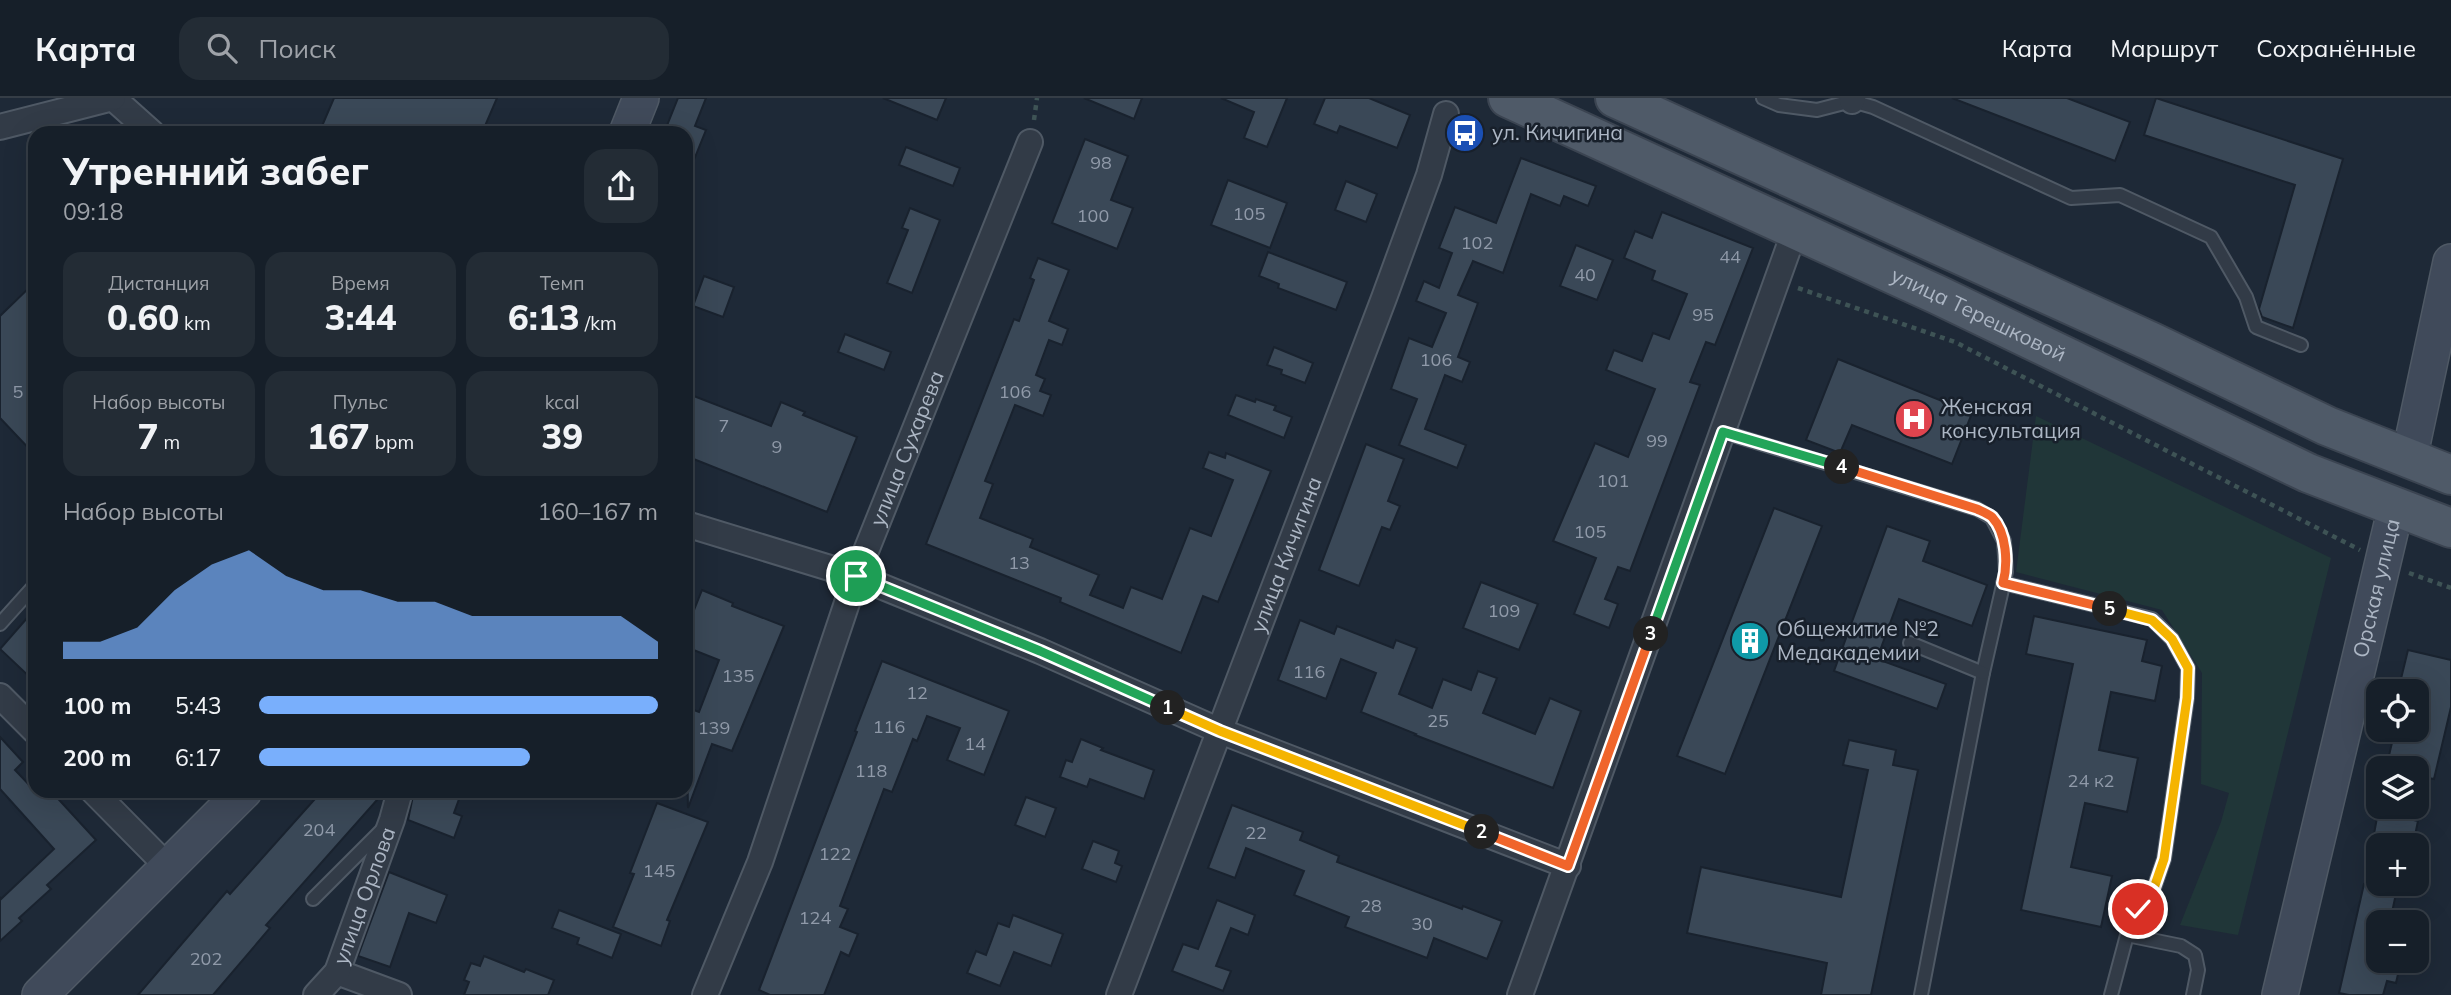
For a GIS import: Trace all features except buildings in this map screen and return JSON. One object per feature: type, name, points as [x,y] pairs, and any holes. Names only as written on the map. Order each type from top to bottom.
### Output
[{"type":"main road","points":[[630,126],[641,98]]},
{"type":"main road","name":"улица Терешковой","points":[[1508,98],[1795,230],[1936,300],[2308,473],[2451,528]]},
{"type":"main road","points":[[1615,98],[2140,336],[2327,426],[2451,475]]},
{"type":"main road","name":"Орская улица","points":[[2280,995],[2409,459],[2451,262]]},
{"type":"main road","points":[[40,995],[237,798]]},
{"type":"street","points":[[0,127],[113,98],[144,126]]},
{"type":"street","name":"улица Кичигина","points":[[1119,995],[1420,200],[1446,114]]},
{"type":"street","name":"улица Сухарева","points":[[705,995],[760,862],[856,576],[1030,142]]},
{"type":"street","points":[[1520,995],[1795,230]]},
{"type":"street","points":[[693,526],[856,576],[1040,651],[1220,731],[1568,866]]},
{"type":"street","points":[[0,696],[28,725]]},
{"type":"street","points":[[100,798],[168,867]]},
{"type":"street","name":"улица Орлова","points":[[316,995],[337,972],[393,820],[398,798]]},
{"type":"street","points":[[337,972],[399,995]]},
{"type":"lane","points":[[1763,98],[1779,105],[1817,110],[1852,100],[1873,107],[2071,198],[2120,195],[2211,237],[2246,298],[2256,327],[2301,345]]},
{"type":"lane","points":[[1723,432],[1977,509],[1992,518],[2004,541],[2006,572],[1983,673],[1921,995]]},
{"type":"lane","points":[[2003,583],[2152,620],[2172,639],[2188,668],[2187,698],[2164,859],[2154,888],[2138,909],[2127,935],[2111,995]]},
{"type":"lane","points":[[0,624],[28,594]]},
{"type":"lane","points":[[1910,643],[1983,673]]},
{"type":"lane","points":[[313,898],[393,820]]},
{"type":"lane","points":[[2127,935],[2181,946],[2195,956],[2198,970],[2193,995]]},
{"type":"path","points":[[1777,281],[1955,342],[2343,542]]},
{"type":"path","points":[[2410,573],[2451,588]]},
{"type":"green space","points":[[2036,416],[2331,558],[2238,935],[2180,925],[2221,822],[2229,793],[2201,784],[2202,673],[2162,610],[2016,572]]},
{"type":"place","name":"ул. Кичигина","points":[[1465,133]]},
{"type":"place","name":"Женская консультация","points":[[1914,419]]},
{"type":"place","name":"Общежитие №2 Медакадемии","points":[[1750,641]]},
{"type":"route","points":[[856,576],[1040,651],[1220,731],[1568,866],[1723,432],[1977,509],[1992,518],[2004,541],[2006,572],[2003,583],[2152,620],[2172,639],[2188,668],[2187,698],[2164,859],[2154,888],[2138,909]]}]
